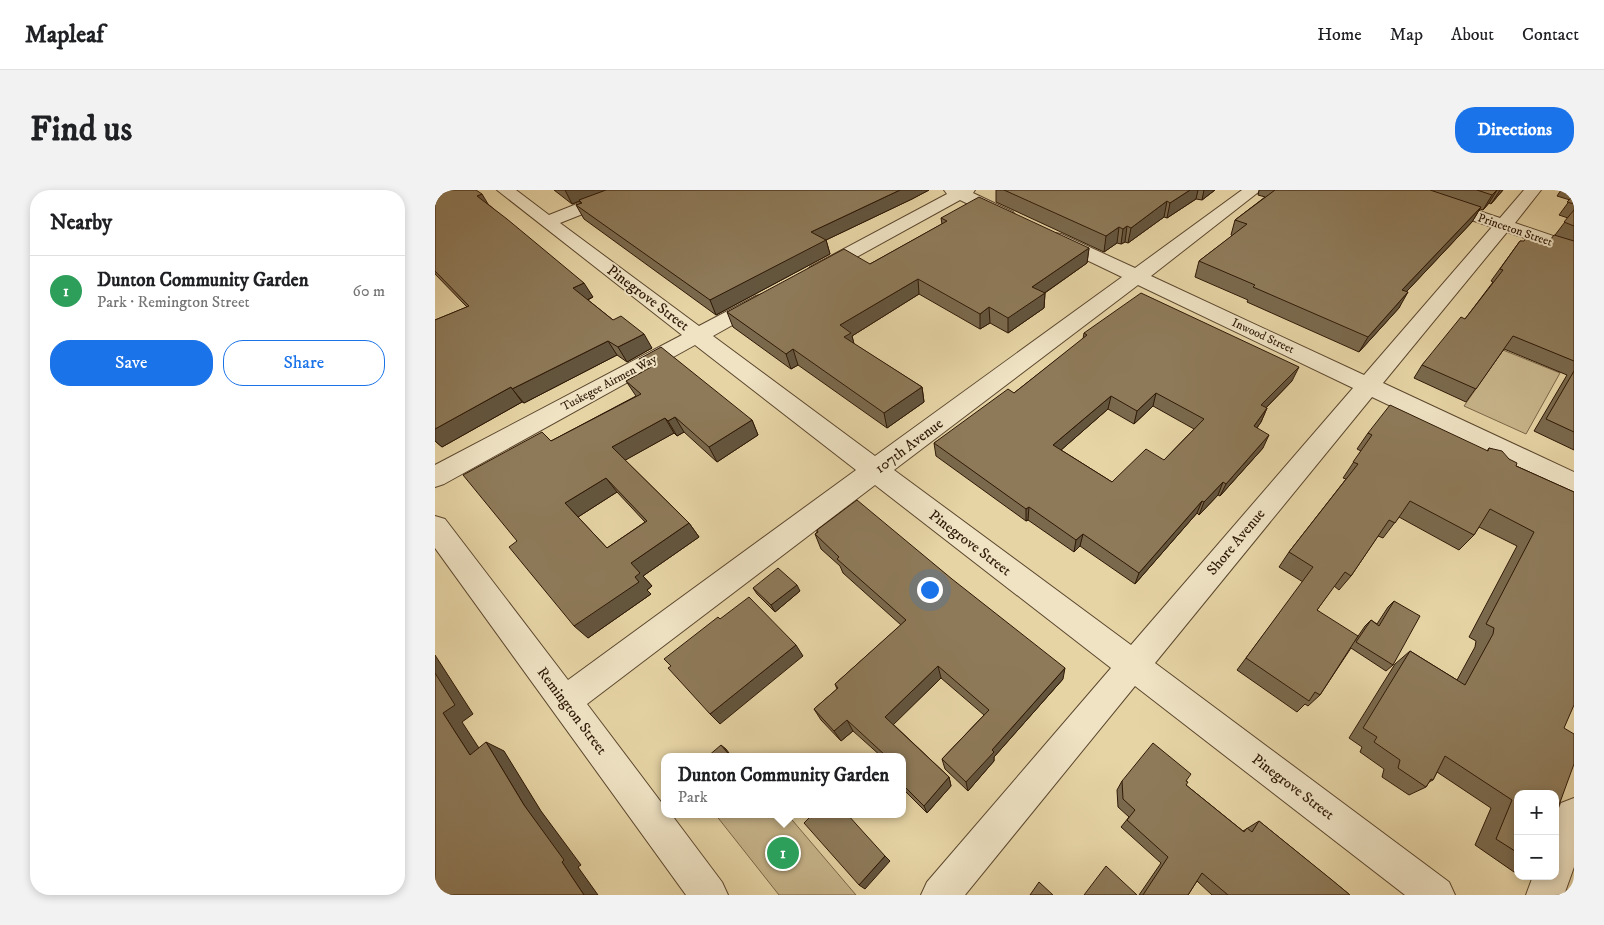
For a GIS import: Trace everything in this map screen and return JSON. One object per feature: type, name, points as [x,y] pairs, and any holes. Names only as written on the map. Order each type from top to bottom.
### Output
[{"type":"street","name":"Pinegrove Street","points":[[505,190],[1436,895]]},
{"type":"street","points":[[547,222],[627,190]]},
{"type":"street","name":"107th Avenue","points":[[565,701],[1253,190]]},
{"type":"street","name":"Princeton Street","points":[[1400,190],[1574,249]]},
{"type":"street","name":"Shore Avenue","points":[[940,895],[1533,190]]},
{"type":"street","name":"Inwood Street","points":[[960,191],[1137,277],[1574,483]]},
{"type":"street","name":"Tuskegee Airmen Way","points":[[435,477],[790,286],[960,191]]},
{"type":"street","name":"Remington Street","points":[[435,527],[709,895]]},
{"type":"street","points":[[1559,857],[1574,816]]},
{"type":"street","points":[[1545,895],[1551,880]]},
{"type":"shaded area","points":[[1503,350],[1560,373],[1526,434],[1464,406]]},
{"type":"shaded area","points":[[718,818],[790,818],[856,895],[779,895]]},
{"type":"building","points":[[435,190],[476,190],[482,194],[477,196],[584,283],[573,288],[613,320],[621,316],[644,334],[618,347],[608,341],[512,389],[511,387],[435,429],[435,320],[469,306],[435,271]]},
{"type":"building","points":[[606,190],[900,190],[811,232],[826,240],[710,300],[576,205],[582,203],[579,200]]},
{"type":"building","points":[[1004,190],[1190,190],[1170,203],[1167,201],[1131,228],[1127,226],[1123,229],[1119,227],[1106,236]]},
{"type":"building","points":[[1275,190],[1430,190],[1481,207],[1402,290],[1408,292],[1368,337],[1253,287],[1255,285],[1199,261],[1247,224],[1235,220]]},
{"type":"building","points":[[1477,190],[1497,190],[1492,195]]},
{"type":"building","points":[[1574,195],[1574,204],[1567,202]]},
{"type":"building","points":[[979,197],[1089,248],[1032,287],[1045,293],[1008,318],[989,307],[980,314],[918,279],[840,325],[851,333],[844,337],[922,387],[884,413],[793,349],[786,354],[727,312],[844,249],[870,264],[947,221],[941,218]]},
{"type":"building","points":[[1574,210],[1574,226],[1564,222]]},
{"type":"building","points":[[1554,235],[1574,241],[1574,361],[1513,336],[1476,389],[1422,365],[1461,317],[1465,319],[1503,270],[1500,269],[1520,241],[1524,241],[1526,238],[1546,245]]},
{"type":"building","points":[[1141,293],[1299,367],[1261,405],[1267,408],[1254,426],[1269,435],[1226,484],[1223,482],[1204,502],[1202,501],[1139,573],[1083,534],[1076,540],[1029,507],[1026,509],[934,443],[1008,389],[1014,393],[1087,335],[1084,333]],"holes":[[[1156,393],[1204,419],[1164,460],[1146,449],[1112,482],[1053,445],[1111,396],[1137,411]]]},
{"type":"building","points":[[661,347],[752,420],[709,447],[675,417],[668,421],[665,418],[612,447],[689,523],[631,563],[640,573],[635,577],[639,582],[574,626],[509,547],[517,541],[463,475],[542,432],[551,441],[641,394],[626,381],[651,367],[639,359]],"holes":[[[606,478],[647,521],[607,548],[565,503]]]},
{"type":"building","points":[[1574,371],[1574,432],[1546,419]]},
{"type":"building","points":[[1390,405],[1488,451],[1489,448],[1502,451],[1509,459],[1517,463],[1516,466],[1574,492],[1574,705],[1564,728],[1574,734],[1574,764],[1559,805],[1559,790],[1514,790],[1514,850],[1496,839],[1512,800],[1445,756],[1433,780],[1431,779],[1426,787],[1398,768],[1400,760],[1374,742],[1377,737],[1363,728],[1410,651],[1465,685],[1493,634],[1494,628],[1486,624],[1534,532],[1490,509],[1474,535],[1410,501],[1395,523],[1389,520],[1351,576],[1345,572],[1317,610],[1358,636],[1320,695],[1315,692],[1309,701],[1246,658],[1313,567],[1289,552],[1358,464],[1353,462],[1372,435],[1368,433]]},
{"type":"building","points":[[857,500],[952,579],[1065,668],[966,782],[942,759],[989,710],[938,666],[885,717],[949,777],[924,806],[906,788],[906,753],[883,753],[847,720],[834,731],[814,709],[838,688],[835,684],[906,620],[837,559],[839,557],[815,534],[818,532],[817,530]]},
{"type":"building","points":[[778,568],[797,585],[771,605],[753,588]]},
{"type":"building","points":[[749,597],[796,645],[710,714],[668,668],[671,666],[664,659],[718,617],[720,619]]},
{"type":"building","points":[[1394,601],[1420,616],[1393,665],[1356,642],[1371,620],[1379,626]]},
{"type":"building","points":[[435,673],[455,705],[443,713],[470,755],[486,742],[524,805],[564,860],[562,862],[584,895],[440,895],[435,886]]},
{"type":"building","points":[[1153,743],[1191,774],[1186,781],[1188,782],[1186,785],[1244,832],[1247,828],[1252,832],[1259,821],[1350,895],[1228,895],[1202,873],[1188,895],[1143,895],[1168,857],[1127,820],[1135,810],[1123,799],[1122,781]]},
{"type":"building","points":[[721,745],[728,753],[712,753]]},
{"type":"building","points":[[809,818],[851,818],[885,856],[859,885],[804,823]]},
{"type":"building","points":[[1106,866],[1137,895],[1084,895]]},
{"type":"building","points":[[1039,882],[1053,895],[1030,895]]},
{"type":"place","name":"Dunton Community Garden","points":[[783,853]]}]
